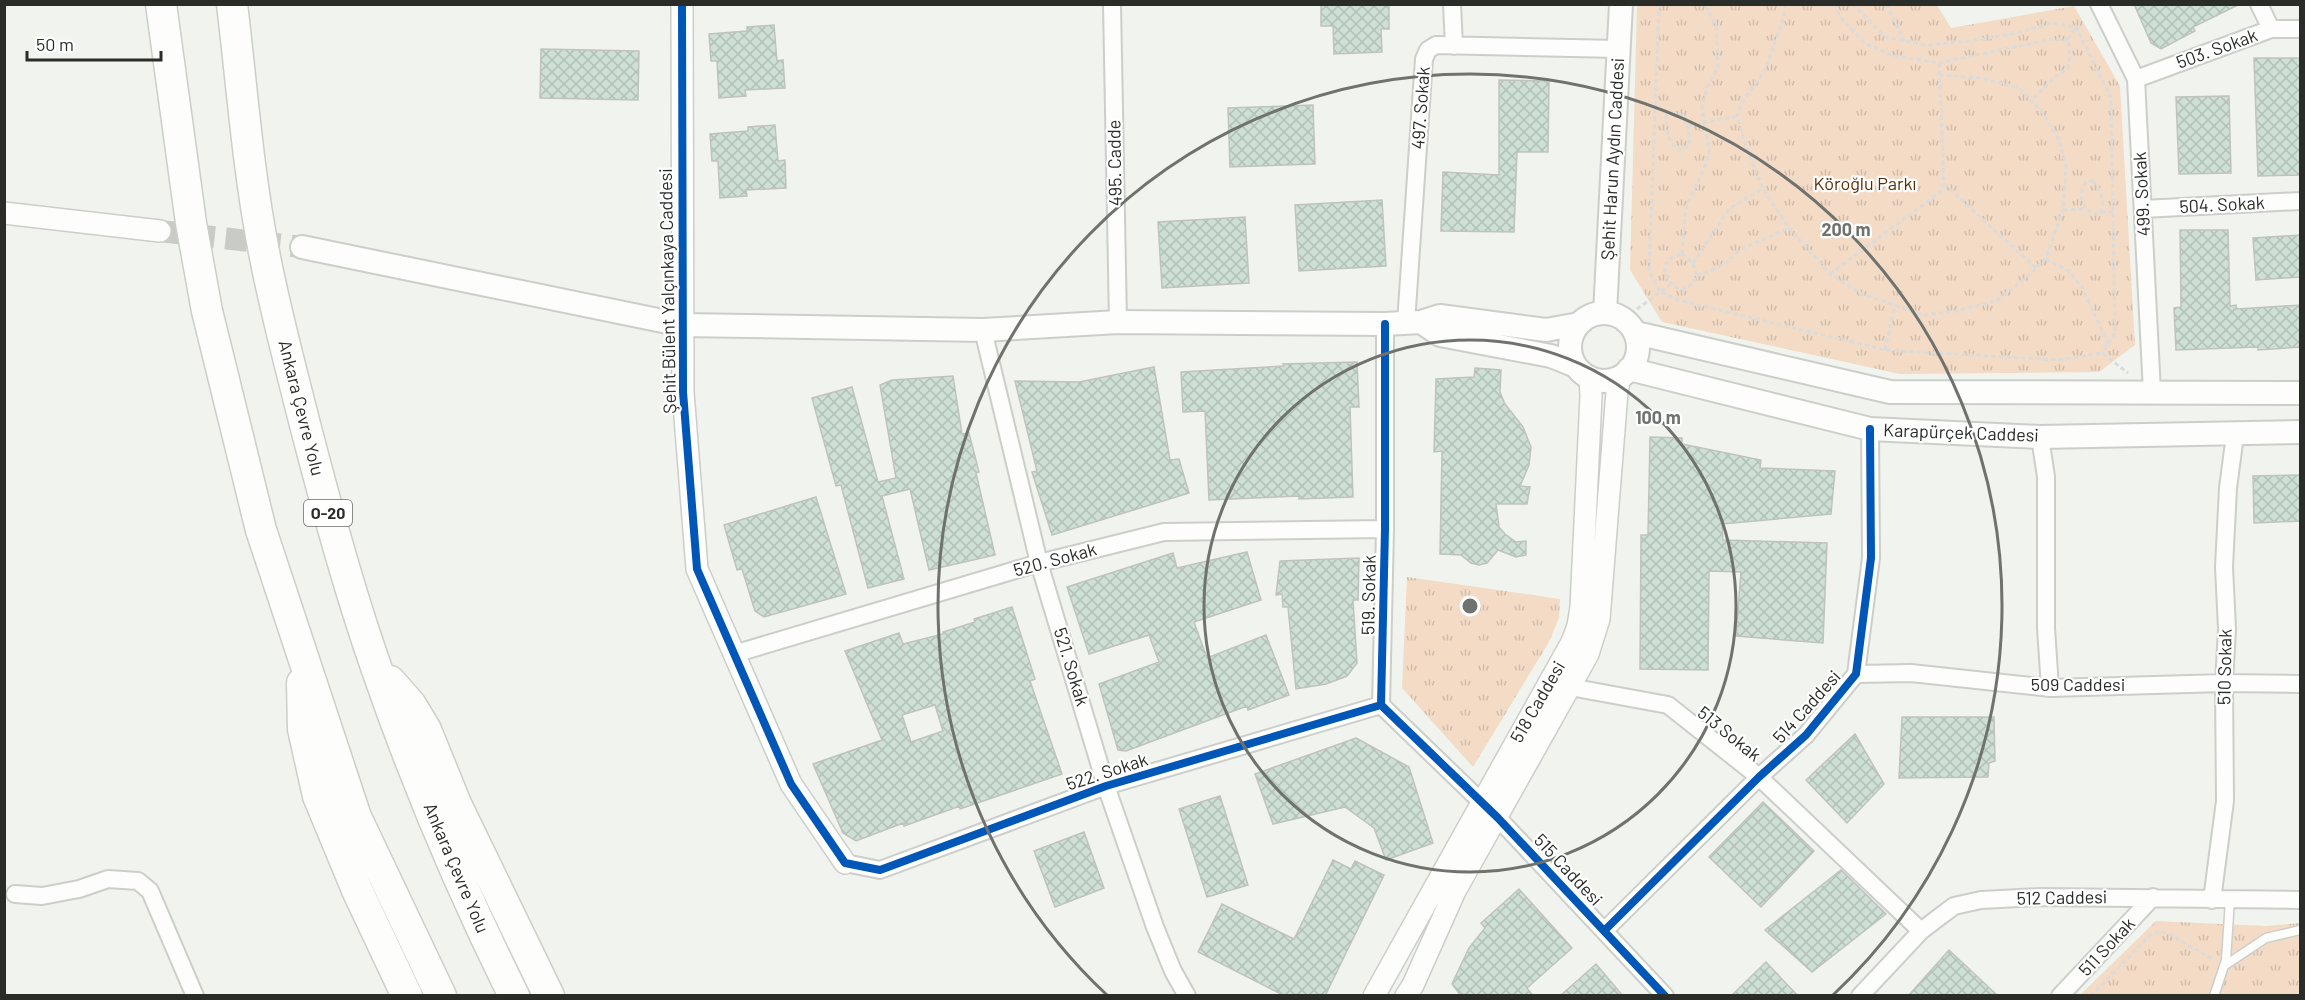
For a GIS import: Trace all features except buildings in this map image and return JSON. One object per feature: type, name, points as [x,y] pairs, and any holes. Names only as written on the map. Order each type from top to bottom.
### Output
[{"type":"highway","points":[[162,4],[191,223],[207,311],[261,530],[356,817],[441,996]]},
{"type":"highway","name":"Ankara Çevre Yolu","points":[[232,4],[251,171],[264,252],[323,497],[375,664],[429,805],[493,954],[514,996]]},
{"type":"highway","points":[[301,653],[303,729],[318,796],[357,890],[407,996]]},
{"type":"highway","points":[[375,664],[411,705],[426,730],[456,804],[549,996]]},
{"type":"main road","name":"Şehit Harun Aydın Caddesi","points":[[1605,313],[1621,4]]},
{"type":"main road","points":[[302,247],[682,325],[983,330],[1118,322],[1404,323],[1440,316],[1546,330],[1579,324]]},
{"type":"main road","points":[[1404,323],[1440,335],[1551,356],[1583,371],[1605,381],[1625,373],[1637,355],[1636,333],[1629,324],[1620,317],[1605,313],[1588,317],[1579,324],[1573,333],[1571,345],[1572,356],[1583,371]]},
{"type":"main road","points":[[1636,333],[1890,392],[2301,393]]},
{"type":"main road","name":"Karapürçek Caddesi","points":[[1625,373],[1870,429],[2040,437],[2301,432]]},
{"type":"street","name":"Şehit Bülent Yalçınkaya Caddesi","points":[[682,4],[683,392],[697,569],[791,784],[845,864]]},
{"type":"street","name":"495. Cadde","points":[[1112,4],[1118,322]]},
{"type":"street","points":[[1452,4],[1454,46]]},
{"type":"street","name":"499. Sokak","points":[[2099,4],[2136,79],[2152,392]]},
{"type":"street","points":[[2259,4],[2271,29]]},
{"type":"street","name":"503. Sokak","points":[[2136,79],[2271,29],[2301,29]]},
{"type":"street","name":"497. Sokak","points":[[1404,323],[1424,59],[1428,50],[1436,45],[1619,49]]},
{"type":"street","name":"504. Sokak","points":[[2143,209],[2301,201]]},
{"type":"street","points":[[4,213],[160,231]]},
{"type":"street","name":"519. Sokak","points":[[1382,705],[1385,529],[1404,323]]},
{"type":"street","name":"521. Sokak","points":[[983,330],[1039,563],[1107,786],[1155,927],[1173,971],[1187,996]]},
{"type":"street","name":"518 Caddesi","points":[[1374,996],[1572,642],[1578,626],[1581,607],[1591,396],[1583,371]]},
{"type":"street","name":"518 Caddesi","points":[[1414,992],[1455,891],[1588,654],[1599,620],[1617,392],[1625,373]]},
{"type":"street","name":"514 Caddesi","points":[[1604,931],[1759,777],[1806,735],[1856,674],[1871,558],[1870,429]]},
{"type":"street","name":"510 Sokak","points":[[2212,900],[2224,801],[2224,683],[2227,629],[2225,544],[2228,488],[2235,435]]},
{"type":"street","points":[[2040,437],[2046,477],[2046,628],[2050,688]]},
{"type":"street","name":"520. Sokak","points":[[734,654],[1039,563],[1164,532],[1385,529]]},
{"type":"street","name":"509 Caddesi","points":[[1856,674],[1911,673],[2050,688],[2224,683],[2301,684]]},
{"type":"street","name":"513 Sokak","points":[[1570,687],[1668,705],[1759,777],[1921,932]]},
{"type":"street","points":[[1382,705],[1498,818]]},
{"type":"street","name":"522. Sokak","points":[[845,864],[880,870],[1107,786],[1382,705]]},
{"type":"street","name":"515 Caddesi","points":[[1498,818],[1665,996]]},
{"type":"street","points":[[8,896],[42,896],[79,889],[108,879],[138,881],[150,891],[195,996]]},
{"type":"street","name":"512 Caddesi","points":[[1860,996],[1921,932],[1954,906],[1981,900],[2040,897],[2301,900]]},
{"type":"street","name":"511 Sokak","points":[[2060,996],[2153,897]]},
{"type":"lane","points":[[2214,996],[2224,966],[2230,900]]},
{"type":"lane","points":[[2224,966],[2266,938],[2301,930]]},
{"type":"path","points":[[1659,4],[1649,272],[1660,292],[1678,300],[1885,350],[2058,360],[2102,353],[2115,333],[2111,98],[2076,27]]},
{"type":"path","points":[[1682,254],[1686,207],[1706,164],[1709,151],[1702,107],[1707,88],[1718,67],[1719,48],[1716,25],[1705,4]]},
{"type":"path","points":[[1785,4],[1784,16],[1765,70],[1744,99],[1737,116],[1747,150],[1763,189],[1789,228],[1830,274],[1860,293],[1923,315],[1956,311],[1996,301],[2046,258],[2063,210],[2066,165],[2059,140],[2043,113],[2019,88],[1981,78],[1939,75]]},
{"type":"path","points":[[1834,4],[1841,18],[1864,43],[1892,55],[1939,63],[2052,39],[2068,39]]},
{"type":"path","points":[[1853,4],[1885,37],[1925,45],[1971,41],[2017,33],[2052,23],[2076,27]]},
{"type":"path","points":[[1886,4],[1904,41]]},
{"type":"path","points":[[2031,101],[2068,68],[2070,57],[2068,39],[2076,27]]},
{"type":"path","points":[[1830,274],[1939,193],[1944,184],[1939,63]]},
{"type":"path","points":[[1671,112],[1678,113],[1688,126],[1690,146],[1680,150],[1672,146],[1667,133],[1666,115],[1671,112]]},
{"type":"path","points":[[1688,126],[1737,116]]},
{"type":"path","points":[[2086,209],[2081,200],[2082,189],[2086,182],[2093,181],[2099,188],[2101,212]]},
{"type":"path","points":[[1944,184],[2036,268]]},
{"type":"path","points":[[1693,263],[1729,209],[1763,189]]},
{"type":"path","points":[[2063,210],[2086,209],[2098,215],[2101,212],[2113,212]]},
{"type":"path","points":[[1682,254],[1671,258],[1664,266],[1670,285],[1681,290],[1691,285],[1697,276],[1726,263],[1741,249],[1789,228]]},
{"type":"path","points":[[1682,254],[1693,263],[1697,276]]},
{"type":"path","points":[[2046,258],[2069,271],[2082,287],[2108,344]]},
{"type":"path","points":[[1637,309],[1670,285]]},
{"type":"path","points":[[1885,350],[1895,305]]},
{"type":"path","points":[[2091,996],[2152,933],[2166,932],[2197,948],[2224,966]]},
{"type":"green space","name":"Köroğlu Parkı","points":[[1637,5],[1937,5],[1951,28],[2074,6],[2120,86],[2135,345],[2099,372],[1900,374],[1662,322],[1630,270]]},
{"type":"green space","points":[[1407,577],[1560,599],[1559,618],[1549,642],[1473,767],[1402,688]]},
{"type":"green space","points":[[2156,921],[2265,926],[2300,923],[2300,995],[2079,996]]},
{"type":"tunnel","points":[[160,231],[302,247]]},
{"type":"cycle path","points":[[682,4],[683,392],[697,569],[791,784],[845,863],[880,870],[1106,786],[1381,705]]},
{"type":"cycle path","points":[[1385,324],[1385,529],[1381,705],[1498,818],[1665,996]]},
{"type":"cycle path","points":[[1604,931],[1759,777],[1806,735],[1856,674],[1871,558],[1870,429]]}]
